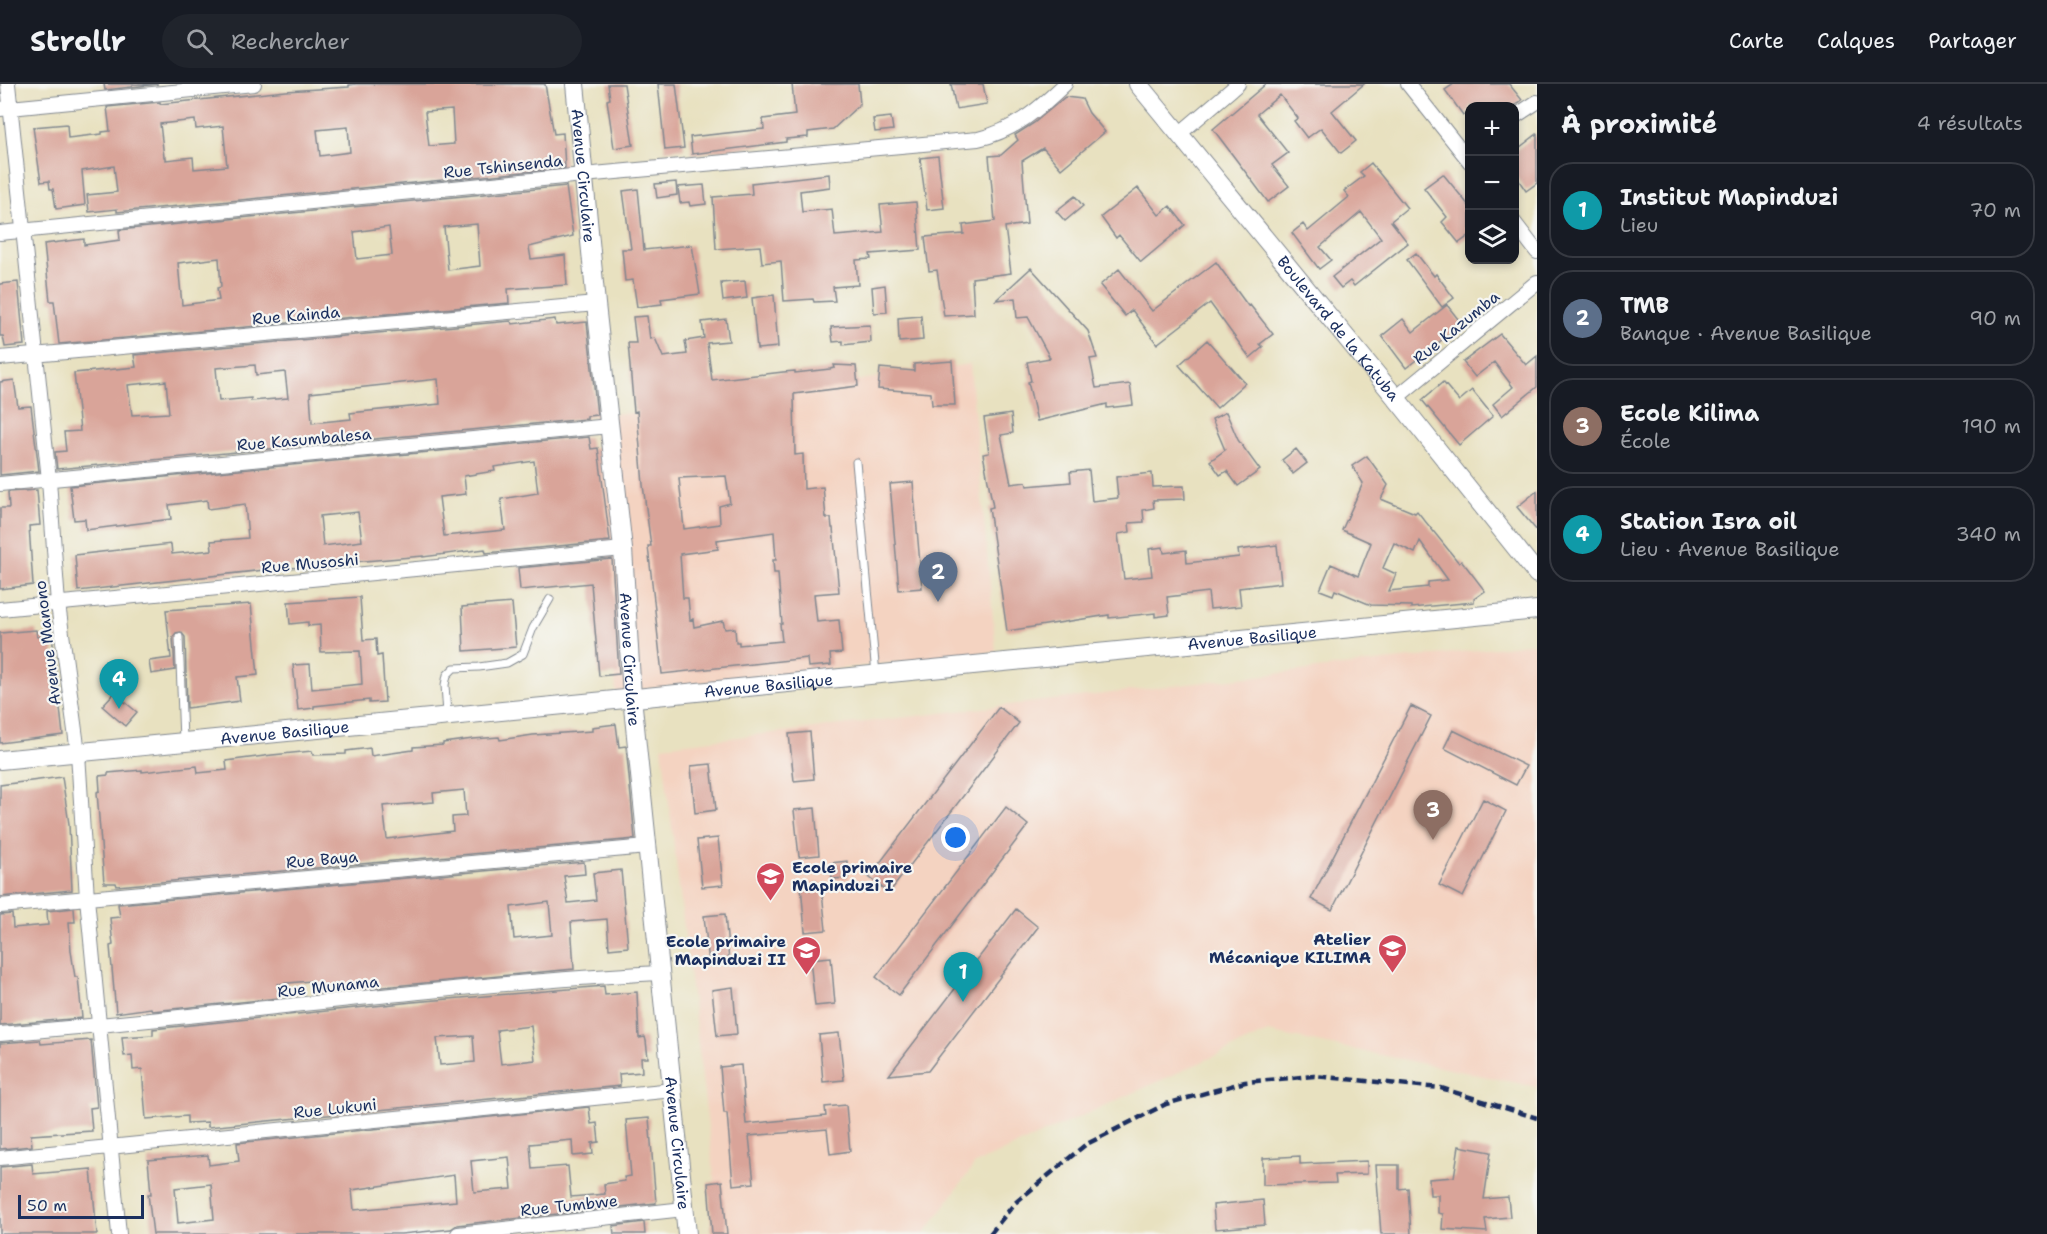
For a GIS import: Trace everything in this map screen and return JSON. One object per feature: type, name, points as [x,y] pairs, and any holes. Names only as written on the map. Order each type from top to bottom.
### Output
[{"type":"street","name":"Avenue Manono","points":[[8,84],[5,108],[24,231],[58,604],[78,753],[87,898],[119,1234]]},
{"type":"street","points":[[5,108],[254,84]]},
{"type":"street","name":"Avenue Circulaire","points":[[575,84],[623,549],[632,697],[687,1234]]},
{"type":"street","name":"Rue Tshinsenda","points":[[0,234],[978,138],[993,135],[1011,127],[1035,112],[1065,84]]},
{"type":"street","name":"Boulevard de la Katuba","points":[[1138,84],[1537,574]]},
{"type":"street","points":[[1178,135],[1238,84]]},
{"type":"street","points":[[1408,84],[1465,151]]},
{"type":"street","points":[[1519,114],[1537,102]]},
{"type":"street","points":[[1519,227],[1537,252]]},
{"type":"street","name":"Rue Kazumba","points":[[1396,398],[1537,282]]},
{"type":"street","name":"Rue Kainda","points":[[0,358],[596,304]]},
{"type":"street","name":"Rue Kasumbalesa","points":[[0,484],[610,426]]},
{"type":"street","name":"Rue Musoshi","points":[[0,609],[623,549]]},
{"type":"street","name":"Avenue Basilique","points":[[0,760],[1537,610]]},
{"type":"street","name":"Rue Baya","points":[[0,906],[647,846]]},
{"type":"street","name":"Rue Munama","points":[[0,1034],[99,1026],[545,979],[659,973]]},
{"type":"street","name":"Rue Lukuni","points":[[0,1158],[673,1090]]},
{"type":"street","name":"Rue Tumbwe","points":[[458,1234],[684,1209]]},
{"type":"lane","points":[[856,462],[876,674]]},
{"type":"lane","points":[[447,716],[445,685],[447,675],[454,668],[507,663],[523,654],[533,628],[550,598]]},
{"type":"lane","points":[[179,637],[184,742]]},
{"type":"shaded area","points":[[970,364],[996,652],[616,692],[594,414],[634,413]]},
{"type":"shaded area","points":[[1537,643],[1537,1087],[1268,1032],[975,1164],[924,1234],[721,1234],[662,746]]},
{"type":"building","points":[[104,84],[158,84],[105,90]]},
{"type":"building","points":[[545,84],[554,134],[563,133],[565,168],[117,212],[117,209],[89,212],[87,195],[117,192],[114,166],[82,171],[85,205],[56,209],[53,189],[50,189],[49,181],[41,182],[33,127],[67,124],[68,138],[102,134],[102,132],[110,131],[107,107],[349,87],[349,85]],"holes":[[[452,110],[454,144],[429,146],[425,112]],[[195,120],[196,129],[223,126],[227,166],[194,169],[193,157],[166,160],[160,124]],[[348,127],[350,152],[320,156],[317,130]]]},
{"type":"building","points":[[608,84],[624,84],[633,145],[614,148],[607,100],[610,99]]},
{"type":"building","points":[[658,84],[676,84],[684,148],[665,150]]},
{"type":"building","points":[[792,84],[858,84],[860,104],[833,129],[808,132],[808,137],[692,154],[690,137],[764,129],[763,119],[795,115]]},
{"type":"building","points":[[951,84],[983,84],[987,104],[956,109]]},
{"type":"building","points":[[1266,84],[1364,84],[1332,111],[1356,141],[1341,153],[1321,128],[1307,138],[1294,121],[1298,118],[1280,95],[1257,114],[1288,153],[1272,165],[1289,186],[1268,202],[1213,129]]},
{"type":"building","points":[[1454,84],[1509,84],[1522,100],[1519,102],[1465,102],[1463,115],[1445,90]]},
{"type":"building","points":[[1065,97],[1082,99],[1089,113],[1105,132],[1061,169],[1043,148],[1022,161],[1027,224],[1005,227],[1011,273],[972,278],[974,314],[944,316],[937,270],[929,271],[925,237],[964,234],[963,225],[995,221],[989,156],[1001,155],[1018,140],[1015,135],[1034,123]]},
{"type":"building","points":[[891,117],[893,130],[875,132],[873,119]]},
{"type":"building","points":[[1537,134],[1537,183],[1526,191],[1519,181],[1519,148]]},
{"type":"building","points":[[938,156],[944,208],[927,210],[920,158]]},
{"type":"building","points":[[1371,163],[1407,208],[1391,221],[1408,243],[1354,286],[1350,281],[1341,288],[1332,277],[1381,238],[1361,212],[1320,247],[1331,260],[1319,269],[1292,233],[1303,224],[1308,231],[1349,197],[1344,191],[1364,176],[1360,172]]},
{"type":"building","points":[[829,174],[830,187],[800,191],[802,212],[832,209],[835,236],[883,232],[880,205],[916,202],[920,250],[870,254],[871,259],[856,260],[858,285],[833,287],[835,301],[814,302],[813,299],[784,301],[781,261],[762,263],[760,246],[716,249],[713,197],[752,194],[751,183]]},
{"type":"building","points":[[1443,174],[1465,201],[1465,239],[1459,243],[1442,222],[1447,217],[1424,188]]},
{"type":"building","points":[[676,182],[677,195],[657,198],[655,184]]},
{"type":"building","points":[[704,185],[706,204],[690,206],[689,202],[680,203],[678,187]]},
{"type":"building","points":[[566,186],[573,236],[529,247],[531,259],[565,255],[567,285],[508,289],[509,303],[59,344],[54,301],[50,301],[44,244],[84,239],[84,245],[120,240],[119,230]],"holes":[[[477,224],[480,266],[448,270],[444,227]],[[389,227],[392,255],[357,259],[354,232]],[[219,258],[221,287],[217,288],[219,300],[182,305],[178,263]]]},
{"type":"building","points":[[1138,188],[1159,215],[1170,206],[1185,225],[1141,262],[1119,235],[1116,238],[1101,217]]},
{"type":"building","points":[[638,189],[644,250],[692,245],[700,294],[661,299],[662,304],[637,307],[633,280],[625,281],[622,249],[631,249],[623,191]]},
{"type":"building","points":[[1075,196],[1083,206],[1065,221],[1056,211]]},
{"type":"building","points":[[1416,253],[1454,298],[1442,307],[1407,260]]},
{"type":"building","points":[[1216,262],[1248,306],[1250,305],[1273,334],[1260,344],[1263,347],[1250,358],[1210,303],[1157,344],[1132,310],[1125,316],[1100,285],[1119,269],[1152,311]]},
{"type":"building","points":[[1031,268],[1088,331],[1097,358],[1090,359],[1096,388],[1130,384],[1133,405],[1107,408],[1107,404],[1037,421],[1028,382],[1031,381],[1027,362],[1050,358],[1028,317],[1017,318],[1015,298],[996,300]]},
{"type":"building","points":[[745,281],[747,298],[723,301],[721,283]]},
{"type":"building","points":[[18,282],[24,345],[5,347],[3,336],[0,336],[0,284]]},
{"type":"building","points":[[885,285],[887,312],[874,313],[872,287]]},
{"type":"building","points":[[774,295],[778,347],[757,349],[752,298]]},
{"type":"building","points":[[1447,305],[1462,324],[1406,368],[1382,336],[1403,319],[1413,332]]},
{"type":"building","points":[[647,316],[650,339],[655,338],[663,357],[687,354],[685,341],[704,338],[702,322],[726,319],[729,341],[707,343],[712,380],[830,369],[835,368],[834,365],[856,366],[858,386],[794,394],[795,455],[803,454],[804,489],[823,487],[826,518],[831,518],[833,528],[839,592],[814,594],[817,622],[839,620],[842,653],[830,654],[831,665],[808,667],[807,658],[662,674],[648,546],[651,546],[637,411],[634,412],[628,343],[636,343],[633,317]],"holes":[[[726,476],[730,503],[719,506],[720,524],[684,529],[679,478]],[[774,532],[776,560],[773,560],[774,573],[778,573],[782,641],[739,645],[739,642],[736,642],[735,628],[725,629],[723,621],[694,627],[693,619],[690,620],[688,598],[683,598],[680,554],[718,549],[717,540]]]},
{"type":"building","points":[[921,316],[923,340],[899,342],[898,318]]},
{"type":"building","points":[[555,319],[556,325],[587,322],[597,415],[587,416],[587,419],[57,469],[55,452],[66,451],[64,432],[80,431],[74,373],[136,367],[134,355],[511,321],[512,324]],"holes":[[[255,365],[256,375],[285,372],[288,398],[219,401],[216,368]],[[438,379],[440,404],[350,413],[351,419],[312,423],[310,393]],[[166,381],[169,413],[132,415],[128,385]]]},
{"type":"building","points":[[870,325],[871,342],[843,345],[843,341],[833,342],[831,327]]},
{"type":"building","points":[[1500,334],[1526,365],[1537,356],[1537,387],[1502,416],[1493,404],[1513,387],[1494,362],[1475,377],[1463,362]]},
{"type":"building","points":[[1207,340],[1245,383],[1217,408],[1179,365]]},
{"type":"building","points":[[952,361],[955,405],[932,405],[931,393],[878,389],[880,368],[914,371],[914,364]]},
{"type":"building","points":[[14,380],[18,407],[31,406],[39,471],[0,475],[0,382]]},
{"type":"building","points":[[1443,382],[1459,401],[1472,390],[1493,416],[1459,445],[1422,400]]},
{"type":"building","points":[[1226,412],[1238,440],[1260,470],[1238,486],[1227,471],[1220,475],[1210,461],[1225,450],[1212,419]]},
{"type":"building","points":[[1011,414],[1013,433],[1001,435],[1011,484],[1026,482],[1027,486],[1071,482],[1070,472],[1089,470],[1092,501],[1118,498],[1116,477],[1152,473],[1153,487],[1184,486],[1185,499],[1153,500],[1154,508],[1143,510],[1144,522],[1129,523],[1130,532],[1118,534],[1124,579],[1152,576],[1149,549],[1163,547],[1164,553],[1186,550],[1187,563],[1239,557],[1238,550],[1277,545],[1281,583],[1239,588],[1241,606],[1210,609],[1208,592],[1167,597],[1169,615],[1155,617],[1155,613],[1109,618],[1109,615],[1007,631],[989,508],[993,507],[983,454],[989,453],[984,418]]},
{"type":"building","points":[[589,437],[591,449],[598,448],[610,541],[486,553],[485,549],[423,557],[353,562],[353,564],[303,570],[303,567],[273,569],[78,591],[75,555],[171,544],[172,554],[212,550],[211,541],[248,538],[245,504],[208,509],[207,500],[169,505],[171,519],[86,530],[85,519],[74,520],[70,486]],"holes":[[[534,461],[538,493],[501,499],[505,530],[444,536],[439,497],[466,494],[464,476],[495,471],[494,467]],[[358,512],[362,541],[323,546],[320,516]]]},
{"type":"building","points":[[1296,449],[1307,463],[1293,474],[1282,460]]},
{"type":"building","points":[[1367,456],[1388,485],[1381,499],[1415,513],[1417,511],[1459,563],[1462,561],[1485,591],[1474,599],[1474,602],[1411,608],[1411,606],[1371,605],[1335,590],[1333,595],[1320,590],[1331,564],[1358,576],[1371,543],[1342,530],[1363,483],[1352,466]],"holes":[[[1420,541],[1448,580],[1428,582],[1428,587],[1389,591],[1396,574],[1383,568],[1394,543],[1415,553]]]},
{"type":"building","points":[[913,482],[922,588],[899,590],[890,484]]},
{"type":"building","points":[[37,490],[40,525],[29,526],[33,585],[0,589],[0,508],[9,508],[8,492]]},
{"type":"building","points":[[1537,491],[1537,531],[1517,507]]},
{"type":"building","points":[[612,559],[619,674],[599,676],[591,583],[520,590],[518,568]]},
{"type":"building","points":[[360,597],[363,640],[376,639],[377,656],[382,655],[385,702],[369,703],[369,700],[298,710],[293,665],[310,664],[312,689],[362,684],[360,651],[321,652],[320,625],[308,626],[308,622],[290,624],[288,602]]},
{"type":"building","points":[[512,603],[516,647],[464,651],[462,607]]},
{"type":"building","points":[[251,604],[258,675],[237,677],[240,701],[187,708],[185,637],[181,632],[176,633],[173,637],[175,670],[151,674],[149,661],[171,658],[166,610]]},
{"type":"building","points":[[36,630],[37,637],[52,635],[63,735],[0,743],[0,633]]},
{"type":"building","points":[[114,693],[137,712],[125,726],[102,706]]},
{"type":"building","points":[[1411,706],[1431,716],[1332,910],[1311,899]]},
{"type":"building","points":[[999,707],[1019,723],[889,893],[869,877]]},
{"type":"building","points":[[616,724],[619,747],[626,746],[635,839],[117,886],[116,883],[104,883],[97,792],[100,791],[99,776],[108,775],[108,773],[197,766],[198,773],[227,770],[226,761],[272,755],[312,751],[313,755],[346,754],[346,751],[370,748],[371,756],[413,750],[413,747],[443,745],[443,743],[473,739],[499,737],[500,740],[592,731],[592,727]],"holes":[[[464,790],[466,816],[452,817],[453,831],[387,839],[383,806],[434,802],[433,793]]]},
{"type":"building","points":[[1453,730],[1526,766],[1516,785],[1444,748]]},
{"type":"building","points":[[810,732],[814,779],[794,781],[789,734]]},
{"type":"building","points":[[711,764],[716,810],[695,813],[691,766]]},
{"type":"building","points":[[62,777],[69,824],[72,890],[0,897],[0,785]]},
{"type":"building","points":[[1483,799],[1506,811],[1463,897],[1439,885]]},
{"type":"building","points":[[1006,807],[1028,825],[899,995],[876,977]]},
{"type":"building","points":[[815,808],[819,855],[799,857],[794,810]]},
{"type":"building","points":[[718,838],[723,885],[702,887],[697,840]]},
{"type":"building","points":[[847,861],[848,878],[832,879],[831,863]]},
{"type":"building","points":[[584,862],[585,874],[564,876],[568,903],[596,900],[593,873],[621,870],[628,947],[609,949],[607,919],[571,922],[574,969],[319,993],[318,985],[312,985],[312,981],[278,984],[279,998],[116,1013],[110,918],[120,917],[118,904]],"holes":[[[549,902],[552,935],[514,939],[511,907]]]},
{"type":"building","points":[[821,883],[826,930],[805,932],[801,885]]},
{"type":"building","points":[[74,908],[75,922],[69,922],[71,951],[75,977],[78,977],[82,1018],[0,1025],[0,915],[12,914],[13,928],[48,925],[47,911]]},
{"type":"building","points":[[1016,909],[1038,927],[928,1071],[889,1075]]},
{"type":"building","points":[[725,914],[729,961],[709,963],[704,916]]},
{"type":"building","points":[[831,957],[835,1004],[815,1006],[810,959]]},
{"type":"building","points":[[604,986],[605,995],[637,992],[639,1038],[645,1037],[648,1058],[641,1058],[642,1072],[619,1074],[620,1086],[208,1127],[208,1122],[187,1123],[187,1116],[146,1119],[142,1069],[133,1070],[132,1055],[124,1056],[122,1037],[153,1035],[153,1029],[413,1002]],"holes":[[[531,1026],[535,1060],[501,1064],[497,1030]],[[473,1036],[475,1062],[440,1065],[437,1038]]]},
{"type":"building","points":[[733,987],[737,1034],[717,1036],[712,990]]},
{"type":"building","points":[[839,1033],[844,1080],[823,1082],[819,1035]]},
{"type":"building","points":[[40,1040],[41,1044],[91,1040],[97,1107],[90,1108],[92,1131],[31,1135],[32,1146],[0,1149],[0,1043]]},
{"type":"building","points":[[741,1065],[746,1124],[826,1116],[825,1107],[846,1105],[850,1151],[830,1154],[827,1129],[749,1136],[754,1183],[733,1185],[727,1113],[724,1113],[720,1067]]},
{"type":"building","points":[[589,1107],[591,1124],[597,1123],[599,1142],[592,1143],[593,1154],[573,1156],[572,1140],[530,1144],[532,1169],[568,1166],[571,1197],[605,1194],[604,1184],[625,1181],[624,1177],[631,1176],[626,1120],[649,1118],[656,1203],[457,1225],[451,1229],[401,1234],[153,1234],[148,1194],[151,1194],[148,1160],[208,1155],[209,1165],[239,1161],[237,1143]],"holes":[[[509,1157],[512,1189],[474,1192],[471,1161]],[[454,1175],[456,1201],[354,1210],[352,1190]],[[211,1184],[214,1219],[178,1223],[175,1188]]]},
{"type":"building","points":[[1459,1146],[1491,1152],[1484,1199],[1508,1197],[1510,1217],[1485,1219],[1487,1232],[1442,1229],[1443,1214],[1438,1213],[1438,1195],[1430,1195],[1429,1179],[1454,1177]]},
{"type":"building","points":[[1300,1156],[1300,1164],[1367,1161],[1367,1174],[1335,1175],[1336,1183],[1263,1185],[1263,1158]]},
{"type":"building","points":[[32,1164],[33,1174],[91,1169],[97,1234],[0,1234],[0,1167]]},
{"type":"building","points":[[1376,1165],[1399,1165],[1399,1189],[1408,1188],[1411,1234],[1381,1234]]},
{"type":"building","points":[[722,1181],[727,1234],[712,1234],[708,1183]]},
{"type":"building","points":[[1263,1200],[1265,1225],[1215,1229],[1213,1205]]},
{"type":"building","points":[[644,1222],[645,1234],[614,1234],[613,1226]]},
{"type":"railway","points":[[990,1234],[1015,1203],[1085,1145],[1166,1104],[1245,1082],[1314,1076],[1441,1088],[1537,1118]]},
{"type":"place","name":"TMB","points":[[938,602]]},
{"type":"place","name":"Station Isra oil","points":[[119,709]]},
{"type":"place","name":"Ecole Kilima","points":[[1433,840]]},
{"type":"place","name":"Ecole primaire Mapinduzi I","points":[[771,902]]},
{"type":"place","name":"Atelier Mécanique KILIMA","points":[[1392,974]]},
{"type":"place","name":"Ecole primaire Mapinduzi II","points":[[807,976]]},
{"type":"place","name":"Institut Mapinduzi","points":[[963,1002]]}]
